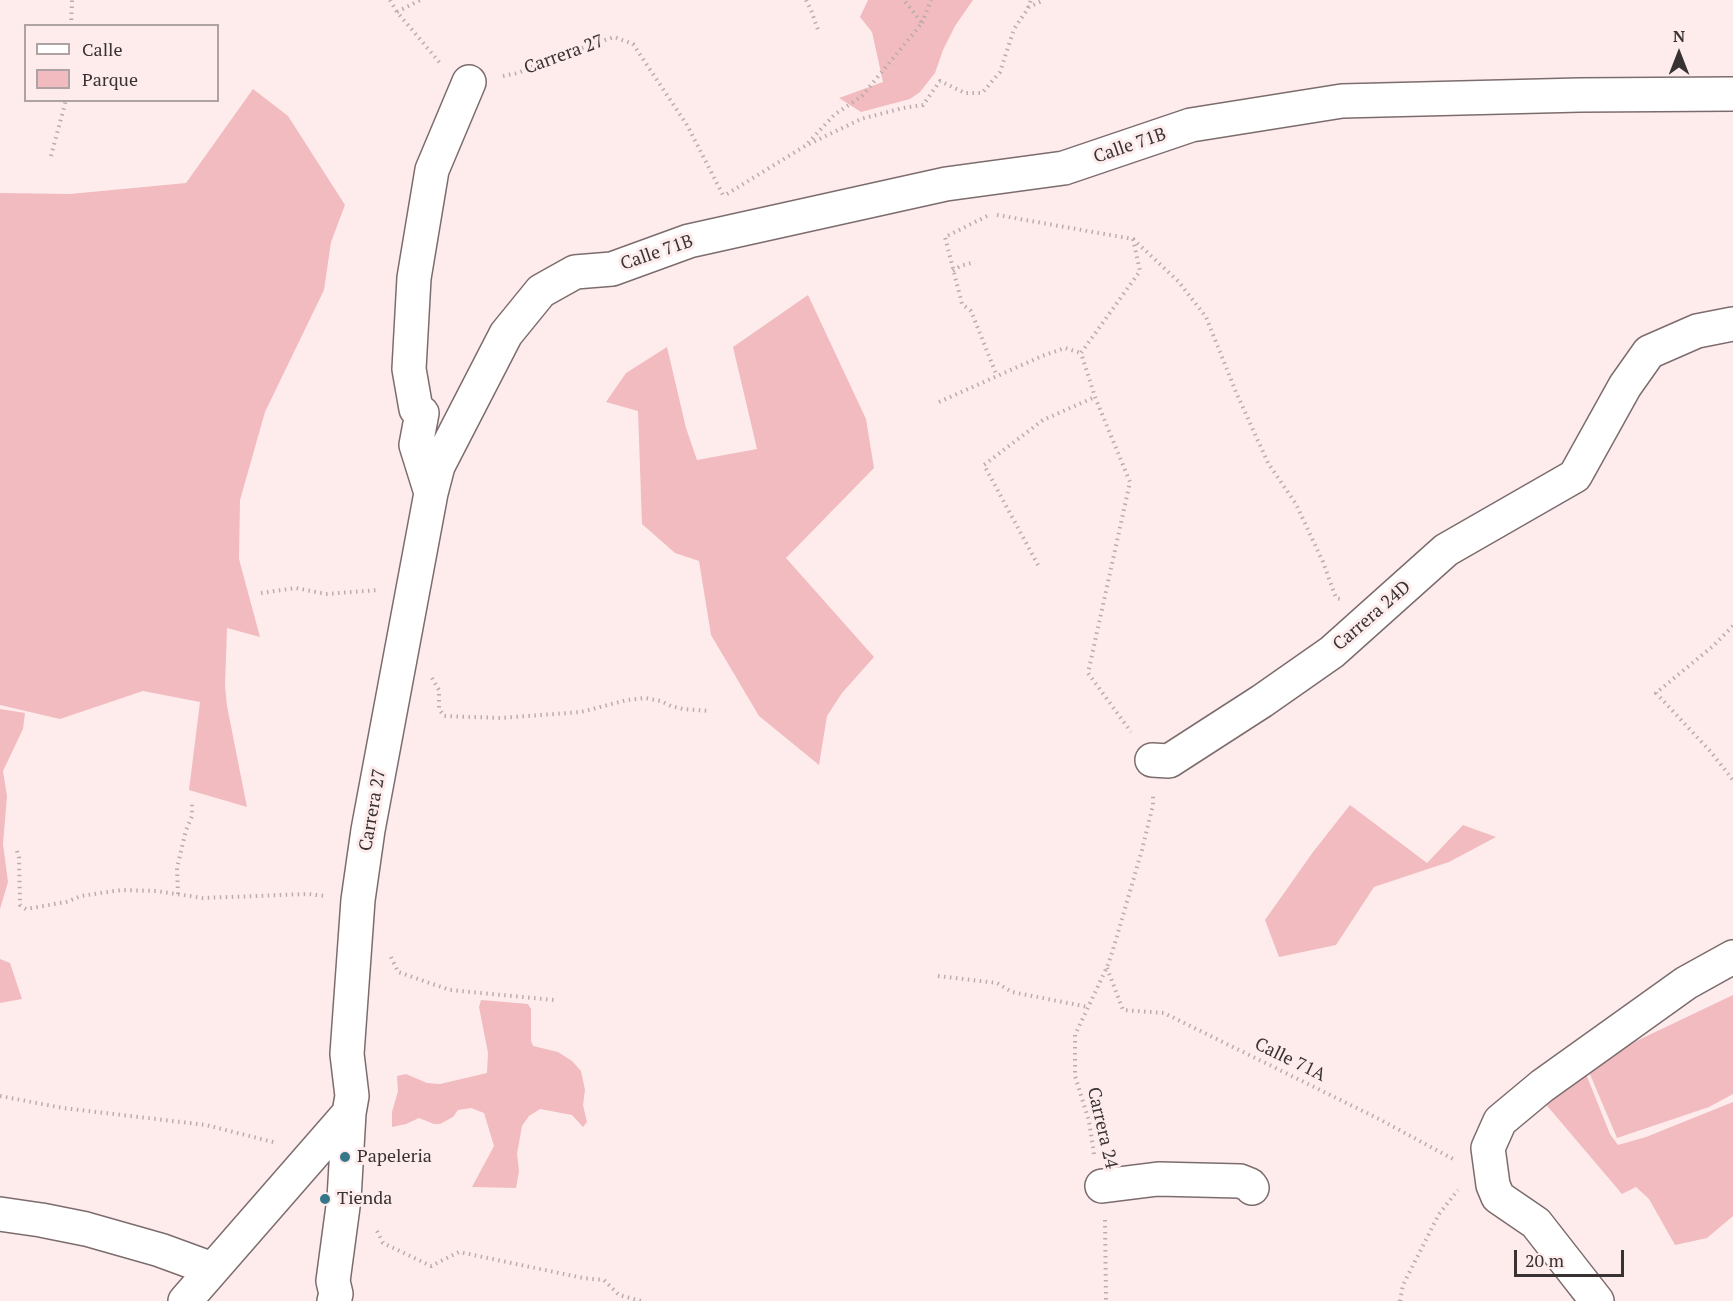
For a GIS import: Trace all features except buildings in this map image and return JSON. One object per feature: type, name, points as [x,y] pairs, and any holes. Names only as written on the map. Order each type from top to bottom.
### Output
[{"type":"street","points":[[431,493],[416,446],[422,413],[416,409],[409,369],[414,279],[432,170],[470,82]]},
{"type":"street","name":"Calle 71B","points":[[542,291],[575,272],[612,269],[688,241],[946,184],[1064,168],[1191,125],[1342,101],[1733,94]]},
{"type":"street","name":"Carrera 27","points":[[334,1301],[336,1294],[333,1281],[344,1199],[352,1096],[346,1054],[358,900],[368,830],[431,493],[438,466],[501,343],[542,291]]},
{"type":"street","name":"Carrera 24D","points":[[1152,760],[1169,761],[1262,701],[1332,652],[1446,550],[1575,476],[1625,386],[1649,352],[1697,331],[1733,324]]},
{"type":"street","points":[[1597,1301],[1536,1223],[1498,1197],[1493,1185],[1488,1148],[1500,1120],[1542,1086],[1686,983],[1733,957]]},
{"type":"street","points":[[185,1301],[349,1113]]},
{"type":"street","points":[[1102,1186],[1158,1179],[1240,1181],[1250,1185],[1251,1188]]},
{"type":"street","points":[[0,1214],[86,1229],[160,1250],[212,1269]]},
{"type":"path","points":[[71,24],[72,0]]},
{"type":"path","points":[[390,0],[397,12],[443,67],[454,76],[470,82]]},
{"type":"path","points":[[397,12],[420,0]]},
{"type":"path","points":[[806,0],[812,10],[818,30]]},
{"type":"path","points":[[904,0],[922,23]]},
{"type":"path","points":[[805,146],[834,115],[862,96],[922,23],[931,0]]},
{"type":"path","points":[[1026,12],[1031,0]]},
{"type":"path","points":[[724,196],[805,146],[861,119],[923,105],[940,81],[965,93],[982,93],[1000,72],[1014,29],[1029,8],[1044,0]]},
{"type":"path","name":"Carrera 27","points":[[470,82],[519,73],[553,58],[614,37],[633,44],[687,125],[741,228]]},
{"type":"path","points":[[51,156],[65,102]]},
{"type":"path","points":[[997,376],[971,310],[962,304],[945,237],[1000,209]]},
{"type":"path","points":[[990,214],[1133,238],[1178,281],[1206,317],[1268,463],[1296,504],[1323,562],[1336,598],[1344,600]]},
{"type":"path","points":[[1081,353],[1140,271],[1133,238]]},
{"type":"path","points":[[953,271],[960,266],[975,262]]},
{"type":"path","points":[[939,402],[1065,348],[1081,353]]},
{"type":"path","points":[[1081,353],[1095,397],[1130,482],[1088,673],[1152,760],[1154,805],[1107,968]]},
{"type":"path","points":[[1038,565],[984,465],[1043,420],[1095,397]]},
{"type":"path","points":[[261,593],[296,588],[326,594],[390,589],[412,591]]},
{"type":"path","points":[[1733,626],[1713,646],[1656,693],[1710,751],[1733,780]]},
{"type":"path","points":[[400,657],[431,675],[439,690],[439,709],[444,716],[491,718],[575,713],[627,699],[645,698],[683,709],[710,711]]},
{"type":"path","points":[[178,894],[177,868],[186,830],[192,816],[192,802]]},
{"type":"path","points":[[17,851],[20,905],[26,909],[66,902],[81,896],[121,890],[156,891],[203,898],[308,894],[358,900]]},
{"type":"path","points":[[388,950],[398,972],[450,990],[554,1000]]},
{"type":"path","name":"Carrera 24","points":[[1106,1301],[1106,1224],[1102,1186],[1094,1157],[1089,1120],[1075,1076],[1075,1035],[1107,968]]},
{"type":"path","name":"Calle 71A","points":[[1107,968],[1123,1010],[1164,1013],[1379,1119],[1459,1162]]},
{"type":"path","points":[[938,976],[997,983],[1012,992],[1088,1007]]},
{"type":"path","points":[[0,1096],[63,1108],[206,1125],[315,1154]]},
{"type":"path","points":[[1400,1301],[1403,1285],[1439,1214],[1464,1185]]},
{"type":"path","points":[[374,1226],[383,1243],[431,1266],[459,1252],[583,1278],[604,1280],[619,1295],[642,1301]]},
{"type":"green space","points":[[868,0],[973,0],[955,26],[935,73],[920,92],[910,99],[861,112],[839,98],[883,82],[872,32],[860,17]]},
{"type":"green space","points":[[253,89],[288,116],[345,205],[331,242],[324,290],[265,412],[240,500],[239,559],[260,637],[227,628],[225,686],[247,807],[189,790],[200,702],[143,691],[60,719],[0,705],[0,193],[70,194],[186,183]]},
{"type":"green space","points":[[808,295],[866,419],[874,468],[786,558],[874,657],[842,693],[827,716],[819,765],[759,716],[711,635],[699,561],[675,553],[642,524],[638,411],[606,402],[626,373],[667,347],[686,428],[697,460],[757,449],[733,347]]},
{"type":"green space","points":[[0,709],[25,713],[23,729],[3,771],[7,796],[3,844],[8,882],[0,909]]},
{"type":"green space","points":[[1350,805],[1427,863],[1463,825],[1496,837],[1449,862],[1374,887],[1336,945],[1279,957],[1265,920],[1313,852]]},
{"type":"green space","points":[[0,959],[10,963],[22,999],[0,1003]]},
{"type":"green space","points":[[1733,995],[1733,1094],[1709,1107],[1617,1138],[1586,1065]]},
{"type":"green space","points":[[481,1000],[528,1004],[531,1009],[533,1046],[558,1052],[572,1061],[581,1071],[585,1090],[583,1105],[587,1122],[583,1127],[572,1115],[540,1109],[529,1116],[522,1126],[517,1154],[519,1171],[516,1188],[472,1187],[494,1146],[484,1113],[471,1108],[458,1110],[453,1117],[440,1124],[419,1118],[392,1127],[392,1112],[398,1091],[397,1076],[406,1074],[427,1083],[440,1084],[487,1073],[488,1053],[479,1007]]},
{"type":"green space","points":[[1584,1069],[1610,1134],[1618,1145],[1646,1137],[1733,1102],[1733,1216],[1707,1238],[1675,1245],[1649,1199],[1636,1187],[1622,1194],[1543,1101]]},
{"type":"place","name":"Papeleria","points":[[345,1157]]},
{"type":"place","name":"Tienda","points":[[325,1199]]}]
